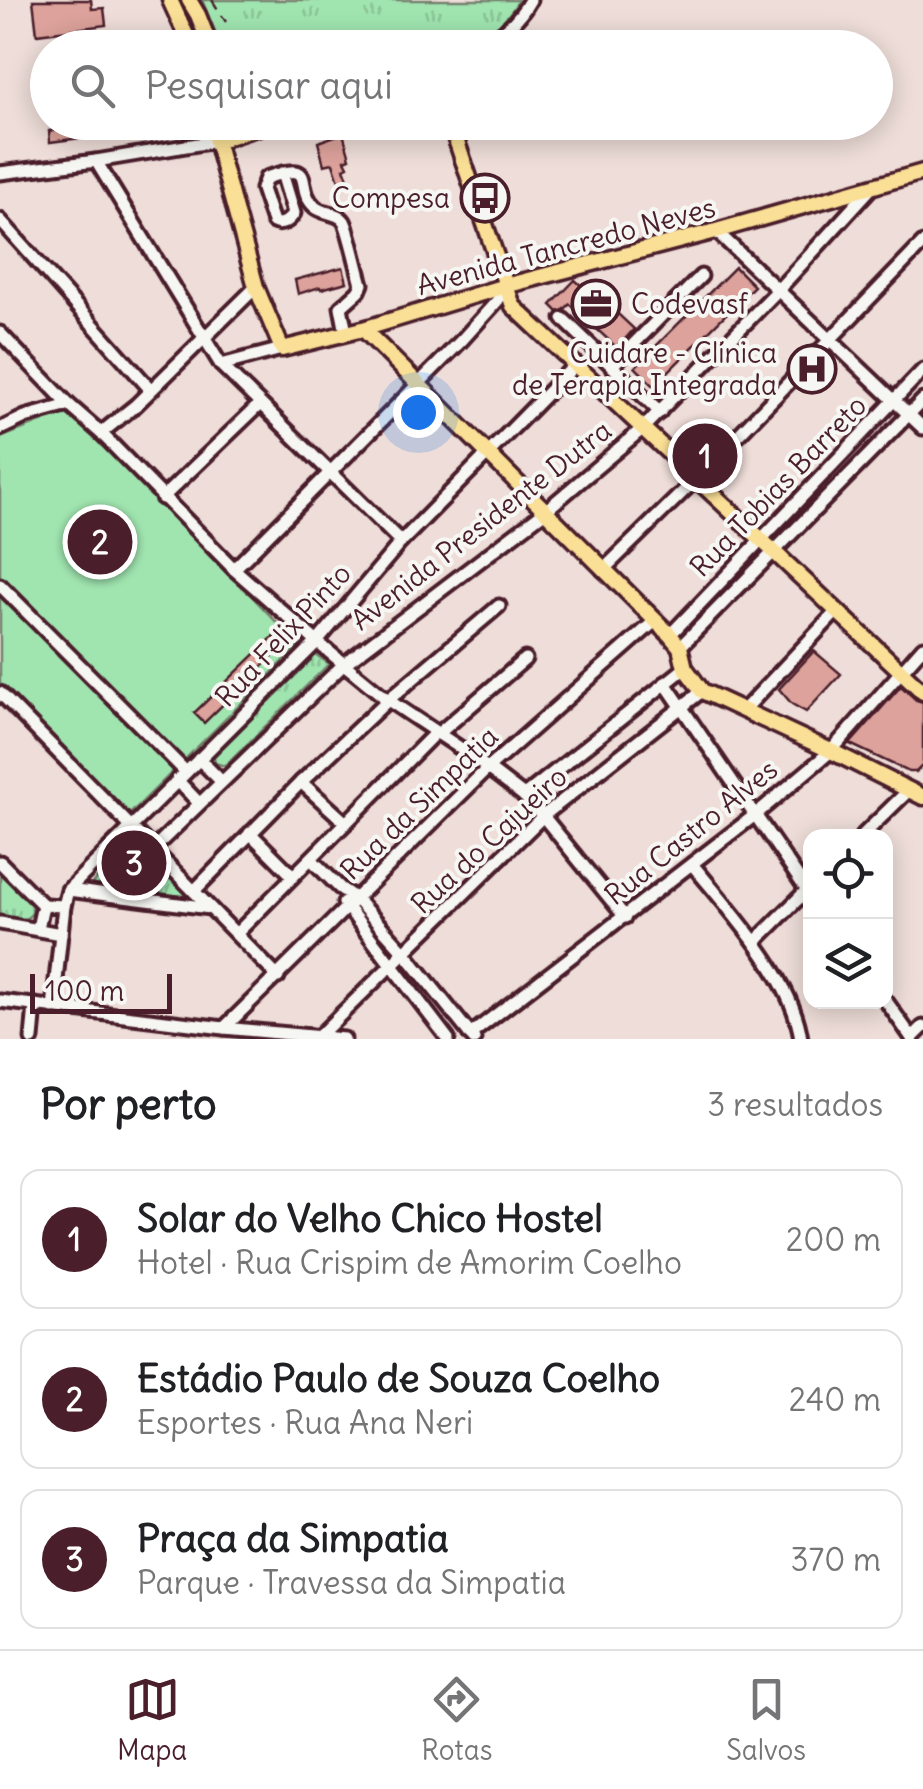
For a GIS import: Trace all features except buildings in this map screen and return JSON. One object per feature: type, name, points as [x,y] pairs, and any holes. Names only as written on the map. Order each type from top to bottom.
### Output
[{"type":"main road","points":[[170,0],[184,30]]},
{"type":"main road","points":[[189,0],[203,30]]},
{"type":"main road","points":[[456,140],[513,306],[923,692]]},
{"type":"main road","points":[[216,141],[256,287],[282,349]]},
{"type":"main road","name":"Avenida Tancredo Neves","points":[[282,349],[923,172]]},
{"type":"main road","points":[[362,329],[670,635],[698,686],[916,794],[923,777]]},
{"type":"street","points":[[508,30],[530,0]]},
{"type":"street","points":[[0,173],[216,141]]},
{"type":"street","points":[[96,161],[222,366],[401,542]]},
{"type":"street","points":[[282,172],[299,173],[316,207],[344,221],[362,284],[360,291],[341,307],[346,333]]},
{"type":"street","name":"Avenida Presidente Dutra","points":[[153,849],[344,664],[544,512],[642,429],[777,292],[872,187]]},
{"type":"street","points":[[0,220],[152,390]]},
{"type":"street","points":[[716,231],[923,428]]},
{"type":"street","points":[[603,570],[923,243]]},
{"type":"street","points":[[612,366],[701,276]]},
{"type":"street","points":[[234,569],[474,326],[498,300],[505,286]]},
{"type":"street","points":[[100,433],[136,405],[256,287]]},
{"type":"street","points":[[564,320],[660,412]]},
{"type":"street","points":[[0,333],[234,569],[388,700],[524,796],[625,917]]},
{"type":"street","name":"Avenida Tancredo Neves","points":[[222,366],[282,349]]},
{"type":"street","name":"Rua Felix Pinto","points":[[68,890],[317,642],[401,542],[574,366]]},
{"type":"street","name":"Rua Tobias Barreto","points":[[680,647],[923,370]]},
{"type":"street","name":"Rua Tobias Barreto","points":[[670,635],[923,400]]},
{"type":"street","points":[[0,429],[25,416],[70,405]]},
{"type":"street","points":[[162,498],[259,405]]},
{"type":"street","points":[[0,585],[182,776],[198,803]]},
{"type":"street","points":[[194,891],[388,700],[500,606]]},
{"type":"street","points":[[744,710],[836,612]]},
{"type":"street","name":"Rua da Simpatia","points":[[224,1028],[488,768],[655,621]]},
{"type":"street","name":"Rua Castro Alves","points":[[449,1039],[469,1034],[755,815],[831,750],[923,647]]},
{"type":"street","points":[[236,934],[436,734],[525,659]]},
{"type":"street","points":[[524,796],[685,668]]},
{"type":"street","points":[[665,684],[803,883]]},
{"type":"street","name":"Rua do Cajueiro","points":[[319,1036],[543,816],[681,707],[698,686]]},
{"type":"street","points":[[0,693],[278,977]]},
{"type":"street","points":[[199,759],[221,781]]},
{"type":"street","points":[[302,782],[346,823]]},
{"type":"street","points":[[871,829],[916,794]]},
{"type":"street","points":[[250,833],[293,876]]},
{"type":"street","points":[[311,859],[340,888],[392,966],[449,1039]]},
{"type":"street","points":[[0,862],[43,905],[64,906]]},
{"type":"street","points":[[692,864],[754,942],[794,1006],[801,1039]]},
{"type":"street","points":[[53,1008],[68,890],[210,908]]},
{"type":"street","points":[[754,942],[803,897]]},
{"type":"street","points":[[351,904],[405,953],[469,1034]]},
{"type":"street","points":[[38,928],[43,905]]},
{"type":"street","points":[[0,923],[61,934]]},
{"type":"street","points":[[0,1001],[224,1028],[258,1036],[344,1039]]},
{"type":"street","points":[[0,1012],[16,1003]]},
{"type":"street","points":[[32,1039],[36,1005]]},
{"type":"street","points":[[891,1009],[912,1039],[923,1026]]},
{"type":"path","points":[[212,0],[226,22]]},
{"type":"green space","points":[[202,0],[519,0],[493,30],[214,30]]},
{"type":"green space","points":[[74,409],[299,646],[128,816],[0,685],[0,438]]},
{"type":"green space","points":[[315,654],[329,664],[225,766],[215,763],[213,752]]},
{"type":"green space","points":[[133,840],[192,897],[89,887]]},
{"type":"green space","points":[[0,871],[32,903],[32,913],[25,919],[0,917]]},
{"type":"place","name":"Compesa","points":[[485,198]]},
{"type":"place","name":"Codevasf","points":[[596,304]]},
{"type":"place","name":"Cuidare - Clínica de Terapia Integrada","points":[[812,369]]},
{"type":"place","name":"Solar do Velho Chico Hostel","points":[[705,456]]},
{"type":"place","name":"Estádio Paulo de Souza Coelho","points":[[100,542]]},
{"type":"place","name":"Praça da Simpatia","points":[[134,863]]}]
